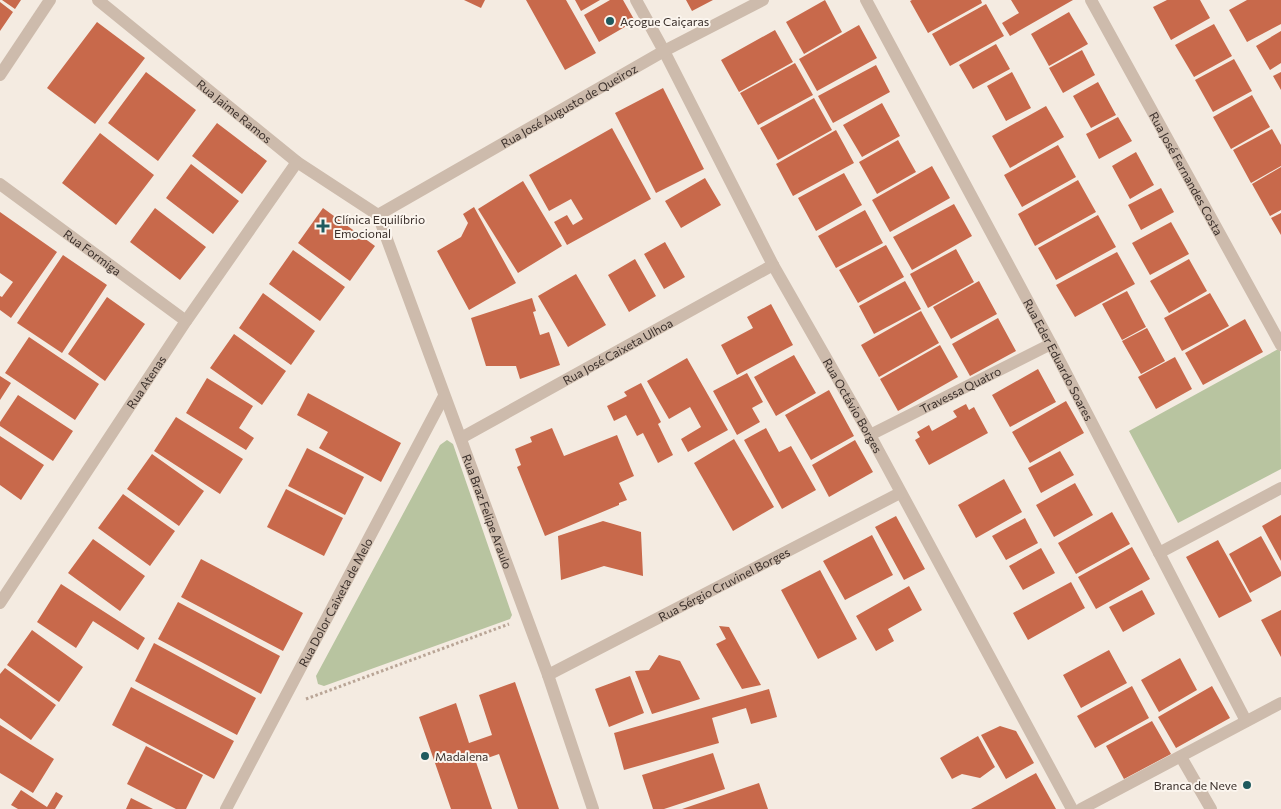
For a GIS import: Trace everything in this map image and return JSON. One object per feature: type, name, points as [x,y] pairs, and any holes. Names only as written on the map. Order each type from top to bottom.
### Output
[{"type":"street","points":[[0,75],[50,0]]},
{"type":"street","name":"Rua Jaime Ramos","points":[[98,0],[297,162],[378,215]]},
{"type":"street","name":"Rua Octávio Borges","points":[[636,0],[773,265],[870,435],[1072,809]]},
{"type":"street","name":"Rua José Augusto de Queiroz","points":[[378,215],[664,51],[763,0]]},
{"type":"street","name":"Rua Eder Eduardo Soares","points":[[866,0],[1051,344],[1246,721]]},
{"type":"street","name":"Rua José Fernandes Costa","points":[[1091,0],[1281,345]]},
{"type":"street","name":"Rua Atenas","points":[[0,603],[186,321],[297,162]]},
{"type":"street","name":"Rua Formiga","points":[[0,184],[186,321]]},
{"type":"street","name":"Rua Braz Felipe Araulo","points":[[378,215],[548,675],[593,809]]},
{"type":"street","name":"Rua José Caixeta Ulhoa","points":[[461,438],[773,265]]},
{"type":"street","name":"Travessa Quatro","points":[[870,435],[1051,344]]},
{"type":"street","name":"Rua Dolor Caixeta de Melo","points":[[226,809],[444,396]]},
{"type":"street","points":[[1159,553],[1281,488]]},
{"type":"street","name":"Rua Sérgio Cruvinel Borges","points":[[548,675],[900,492]]},
{"type":"street","points":[[1081,809],[1281,703]]},
{"type":"street","points":[[1181,757],[1211,809]]},
{"type":"path","points":[[279,709],[526,618]]},
{"type":"green space","points":[[1280,348],[1281,469],[1178,523],[1129,431]]},
{"type":"green space","points":[[447,440],[453,444],[512,615],[510,619],[324,686],[318,684],[316,676],[440,445]]},
{"type":"building","points":[[2,0],[21,0],[15,9]]},
{"type":"building","points":[[464,0],[485,0],[481,8]]},
{"type":"building","points":[[526,0],[566,0],[596,53],[565,70]]},
{"type":"building","points":[[575,0],[600,0],[581,11]]},
{"type":"building","points":[[610,0],[623,0],[635,21],[599,42],[584,15]]},
{"type":"building","points":[[686,0],[713,0],[692,11]]},
{"type":"building","points":[[825,0],[842,32],[804,54],[786,22]]},
{"type":"building","points":[[981,0],[982,3],[928,33],[910,1]]},
{"type":"building","points":[[1011,0],[1073,0],[1010,36],[1002,23],[1019,13]]},
{"type":"building","points":[[1167,0],[1200,0],[1210,18],[1171,40],[1153,7]]},
{"type":"building","points":[[1247,0],[1281,0],[1281,24],[1247,42],[1229,10]]},
{"type":"building","points":[[0,2],[13,12],[0,31]]},
{"type":"building","points":[[986,4],[1004,36],[950,66],[932,34]]},
{"type":"building","points":[[1069,12],[1088,44],[1049,66],[1031,34]]},
{"type":"building","points":[[97,22],[145,58],[95,124],[47,88]]},
{"type":"building","points":[[1214,24],[1232,56],[1194,77],[1175,45]]},
{"type":"building","points":[[859,25],[877,58],[817,91],[799,59]]},
{"type":"building","points":[[775,30],[793,62],[739,92],[721,60]]},
{"type":"building","points":[[1281,31],[1281,63],[1270,70],[1256,46]]},
{"type":"building","points":[[996,44],[1010,69],[973,89],[959,65]]},
{"type":"building","points":[[1082,50],[1095,75],[1063,93],[1049,68]]},
{"type":"building","points":[[1234,59],[1252,91],[1213,112],[1195,80]]},
{"type":"building","points":[[795,63],[813,95],[758,125],[740,93]]},
{"type":"building","points":[[876,65],[890,92],[833,123],[818,96]]},
{"type":"building","points":[[146,72],[196,110],[158,161],[108,123]]},
{"type":"building","points":[[1012,72],[1031,108],[1006,121],[987,86]]},
{"type":"building","points":[[1281,72],[1281,90],[1273,76]]},
{"type":"building","points":[[1098,82],[1116,115],[1091,128],[1073,96]]},
{"type":"building","points":[[663,88],[704,169],[656,193],[615,113]]},
{"type":"building","points":[[1252,95],[1270,127],[1231,149],[1213,117]]},
{"type":"building","points":[[814,98],[832,130],[778,160],[760,128]]},
{"type":"building","points":[[882,103],[900,136],[862,157],[843,125]]},
{"type":"building","points":[[1046,106],[1064,137],[1010,168],[992,136]]},
{"type":"building","points":[[1118,117],[1132,141],[1099,159],[1086,134]]},
{"type":"building","points":[[217,123],[267,161],[242,194],[192,156]]},
{"type":"building","points":[[612,128],[651,199],[567,245],[554,222],[567,215],[573,225],[583,219],[571,199],[549,211],[529,175]]},
{"type":"building","points":[[1272,129],[1281,145],[1281,166],[1251,183],[1233,150]]},
{"type":"building","points":[[836,130],[854,163],[793,196],[776,164]]},
{"type":"building","points":[[100,133],[154,175],[116,225],[62,183]]},
{"type":"building","points":[[898,140],[916,172],[877,194],[859,162]]},
{"type":"building","points":[[1058,145],[1076,177],[1022,207],[1004,175]]},
{"type":"building","points":[[1136,152],[1154,185],[1130,199],[1112,166]]},
{"type":"building","points":[[191,164],[239,201],[213,234],[166,198]]},
{"type":"building","points":[[932,166],[950,198],[890,232],[872,200]]},
{"type":"building","points":[[1281,167],[1281,210],[1270,216],[1252,184]]},
{"type":"building","points":[[844,173],[862,205],[816,231],[798,198]]},
{"type":"building","points":[[705,178],[721,205],[681,228],[665,201]]},
{"type":"building","points":[[1078,180],[1096,212],[1035,246],[1018,214]]},
{"type":"building","points":[[523,181],[562,246],[518,273],[478,209]]},
{"type":"building","points":[[1161,188],[1174,212],[1141,230],[1128,205]]},
{"type":"building","points":[[954,204],[972,236],[912,270],[893,237]]},
{"type":"building","points":[[474,207],[516,283],[469,310],[437,251],[461,237],[468,223],[463,214]]},
{"type":"building","points":[[155,208],[206,247],[180,280],[130,242]]},
{"type":"building","points":[[323,208],[375,246],[350,281],[298,243]]},
{"type":"building","points":[[865,210],[883,243],[836,268],[818,236]]},
{"type":"building","points":[[0,212],[57,252],[11,318],[0,310],[0,296],[2,297],[13,282],[0,273]]},
{"type":"building","points":[[1281,213],[1281,235],[1271,218]]},
{"type":"building","points":[[1098,215],[1116,247],[1056,280],[1038,248]]},
{"type":"building","points":[[1171,222],[1189,254],[1150,275],[1132,243]]},
{"type":"building","points":[[665,242],[685,277],[664,289],[644,254]]},
{"type":"building","points":[[886,245],[904,277],[858,303],[839,270]]},
{"type":"building","points":[[956,249],[974,282],[928,308],[910,274]]},
{"type":"building","points":[[293,250],[345,287],[320,321],[269,284]]},
{"type":"building","points":[[1117,252],[1135,284],[1075,317],[1056,285]]},
{"type":"building","points":[[63,255],[107,285],[62,353],[17,323]]},
{"type":"building","points":[[635,259],[656,296],[629,312],[608,275]]},
{"type":"building","points":[[1189,259],[1207,291],[1169,313],[1150,281]]},
{"type":"building","points":[[576,274],[606,325],[568,347],[538,296]]},
{"type":"building","points":[[905,281],[921,309],[874,334],[859,306]]},
{"type":"building","points":[[979,281],[997,314],[951,339],[933,307]]},
{"type":"building","points":[[1127,291],[1146,327],[1122,340],[1102,304]]},
{"type":"building","points":[[263,293],[315,331],[291,365],[239,328]]},
{"type":"building","points":[[1210,293],[1229,326],[1182,351],[1164,318]]},
{"type":"building","points":[[107,297],[145,324],[105,381],[68,354]]},
{"type":"building","points":[[532,298],[536,311],[533,312],[540,335],[549,332],[560,365],[520,379],[516,366],[486,366],[471,318]]},
{"type":"building","points":[[771,304],[793,345],[737,375],[721,345],[753,328],[747,317]]},
{"type":"building","points":[[921,311],[939,343],[879,377],[861,345]]},
{"type":"building","points":[[998,318],[1016,351],[970,376],[952,344]]},
{"type":"building","points":[[1245,319],[1263,352],[1203,385],[1185,353]]},
{"type":"building","points":[[1147,328],[1165,361],[1141,374],[1122,341]]},
{"type":"building","points":[[234,334],[286,371],[262,405],[210,368]]},
{"type":"building","points":[[29,337],[99,384],[75,420],[5,373]]},
{"type":"building","points":[[940,345],[958,377],[898,411],[880,379]]},
{"type":"building","points":[[794,355],[816,393],[776,416],[754,377]]},
{"type":"building","points":[[1175,357],[1192,389],[1156,409],[1138,377]]},
{"type":"building","points":[[687,358],[728,430],[688,452],[681,439],[701,427],[690,407],[669,419],[647,381]]},
{"type":"building","points":[[1038,369],[1056,402],[1010,427],[992,395]]},
{"type":"building","points":[[747,373],[763,402],[752,408],[760,422],[737,435],[713,391]]},
{"type":"building","points":[[0,376],[11,383],[0,400]]},
{"type":"building","points":[[207,378],[253,406],[239,428],[254,438],[246,450],[186,413]]},
{"type":"building","points":[[641,383],[661,422],[658,424],[673,455],[658,463],[643,433],[637,436],[626,415],[614,421],[607,406],[627,396],[624,392]]},
{"type":"building","points":[[829,390],[854,436],[811,460],[785,415]]},
{"type":"building","points":[[308,393],[401,443],[381,482],[319,448],[328,432],[297,415]]},
{"type":"building","points":[[18,395],[73,431],[53,461],[0,426],[0,422]]},
{"type":"building","points":[[1066,401],[1084,433],[1030,463],[1012,432]]},
{"type":"building","points":[[966,404],[969,410],[974,407],[988,433],[929,465],[915,440],[920,437],[917,432],[929,425],[932,431],[957,417],[953,411]]},
{"type":"building","points":[[176,417],[243,459],[220,494],[154,451]]},
{"type":"building","points":[[552,428],[564,456],[617,435],[634,476],[619,483],[627,500],[545,536],[517,467],[521,465],[515,449],[532,442],[530,437]]},
{"type":"building","points":[[766,428],[779,452],[791,446],[816,490],[782,509],[744,440]]},
{"type":"building","points":[[0,436],[44,465],[21,500],[0,485]]},
{"type":"building","points":[[734,439],[774,507],[733,531],[694,463]]},
{"type":"building","points":[[855,440],[873,472],[829,497],[812,465]]},
{"type":"building","points":[[307,448],[364,477],[345,515],[288,486]]},
{"type":"building","points":[[1060,451],[1074,475],[1041,493],[1028,468]]},
{"type":"building","points":[[152,454],[204,491],[179,526],[127,489]]},
{"type":"building","points":[[1004,479],[1022,512],[976,538],[958,505]]},
{"type":"building","points":[[1075,483],[1093,515],[1054,537],[1036,505]]},
{"type":"building","points":[[286,489],[343,518],[324,556],[267,527]]},
{"type":"building","points":[[123,494],[175,531],[150,566],[98,528]]},
{"type":"building","points":[[1112,512],[1130,544],[1076,574],[1058,543]]},
{"type":"building","points":[[1281,515],[1281,561],[1262,526]]},
{"type":"building","points":[[896,516],[925,569],[904,580],[875,527]]},
{"type":"building","points":[[1025,518],[1038,543],[1006,560],[992,536]]},
{"type":"building","points":[[603,521],[641,532],[643,576],[604,566],[561,580],[558,536]]},
{"type":"building","points":[[872,535],[893,575],[845,600],[823,561]]},
{"type":"building","points":[[1261,536],[1281,572],[1281,576],[1250,593],[1229,554]]},
{"type":"building","points":[[93,539],[145,576],[120,611],[68,573]]},
{"type":"building","points":[[1218,540],[1252,601],[1219,618],[1186,557]]},
{"type":"building","points":[[1132,547],[1150,579],[1096,609],[1078,577]]},
{"type":"building","points":[[1041,548],[1055,573],[1023,590],[1009,566]]},
{"type":"building","points":[[201,559],[303,613],[283,651],[181,597]]},
{"type":"building","points":[[820,570],[857,639],[818,659],[781,590]]},
{"type":"building","points":[[1071,582],[1085,608],[1028,640],[1013,613]]},
{"type":"building","points":[[61,584],[145,638],[138,650],[93,621],[76,648],[37,622]]},
{"type":"building","points":[[909,586],[922,610],[888,629],[894,641],[876,651],[856,616]]},
{"type":"building","points":[[1142,590],[1155,614],[1123,632],[1109,607]]},
{"type":"building","points":[[178,602],[280,656],[261,694],[158,639]]},
{"type":"building","points":[[1281,610],[1281,657],[1261,620]]},
{"type":"building","points":[[719,626],[729,627],[761,685],[742,689],[716,644],[726,639]]},
{"type":"building","points":[[32,630],[83,667],[59,702],[7,665]]},
{"type":"building","points":[[154,643],[256,698],[237,735],[135,681]]},
{"type":"building","points":[[1109,650],[1127,683],[1081,708],[1063,675]]},
{"type":"building","points":[[659,655],[680,661],[700,699],[652,714],[635,671],[649,670]]},
{"type":"building","points":[[1180,658],[1197,690],[1159,712],[1141,680]]},
{"type":"building","points":[[5,668],[56,705],[31,740],[0,718],[0,674]]},
{"type":"building","points":[[630,676],[644,713],[609,727],[595,689]]},
{"type":"building","points":[[515,682],[559,809],[518,809],[499,754],[476,762],[492,809],[451,809],[419,717],[456,703],[469,743],[492,735],[479,695]]},
{"type":"building","points":[[1132,686],[1149,718],[1095,748],[1077,716]]},
{"type":"building","points":[[1212,686],[1230,718],[1176,748],[1158,717]]},
{"type":"building","points":[[131,687],[234,741],[214,779],[112,725]]},
{"type":"building","points":[[769,689],[777,717],[751,724],[746,708],[712,718],[719,743],[624,770],[614,733]]},
{"type":"building","points":[[1152,721],[1171,754],[1124,779],[1106,746]]},
{"type":"building","points":[[0,725],[54,759],[33,793],[0,773]]},
{"type":"building","points":[[1000,726],[1016,731],[1034,763],[1006,779],[981,735]]},
{"type":"building","points":[[978,736],[995,767],[980,778],[962,774],[952,779],[940,758]]},
{"type":"building","points":[[146,746],[203,775],[186,809],[176,809],[127,784]]},
{"type":"building","points":[[713,753],[725,789],[664,809],[653,809],[642,775]]},
{"type":"building","points":[[1036,773],[1056,809],[971,809]]},
{"type":"building","points":[[759,783],[768,809],[682,809]]},
{"type":"building","points":[[21,790],[47,807],[56,792],[63,796],[55,809],[18,809],[11,805]]},
{"type":"building","points":[[131,798],[153,809],[126,809]]},
{"type":"place","name":"Açogue Caiçaras","points":[[610,21]]},
{"type":"place","name":"Clínica Equilíbrio Emocional","points":[[323,226]]},
{"type":"place","name":"Madalena","points":[[425,756]]},
{"type":"place","name":"Branca de Neve","points":[[1247,785]]}]
